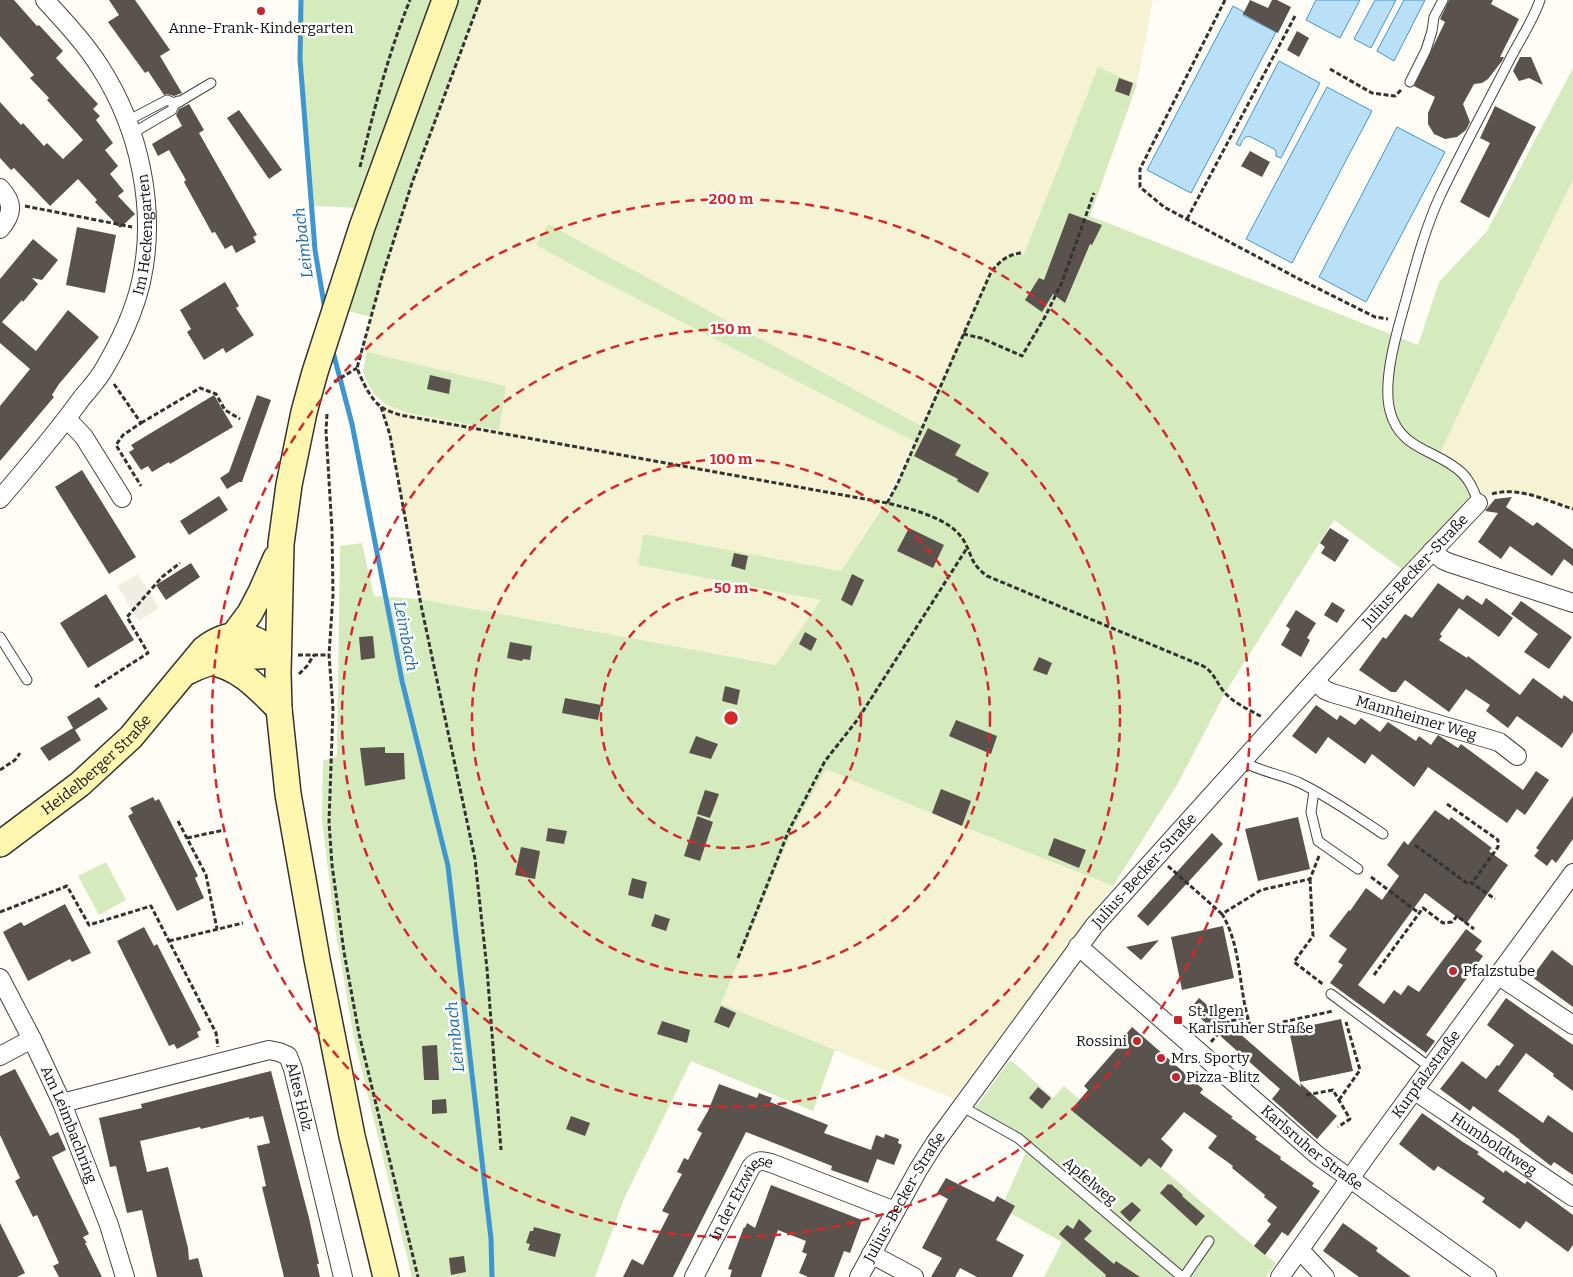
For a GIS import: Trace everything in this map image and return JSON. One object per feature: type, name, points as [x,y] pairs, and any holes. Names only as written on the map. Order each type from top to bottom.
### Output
[{"type":"main road","points":[[386,1277],[352,1136],[317,959],[288,794],[279,710],[278,664],[281,544],[289,485],[316,412],[315,372],[350,262],[445,0]]},
{"type":"main road","points":[[232,636],[250,614],[281,544]]},
{"type":"main road","points":[[232,636],[250,637],[264,643],[278,664]]},
{"type":"main road","name":"Heidelberger Straße","points":[[0,844],[80,784],[131,737],[204,649],[216,640],[232,636]]},
{"type":"main road","name":"Heidelberger Straße","points":[[183,674],[210,662],[235,656],[278,664]]},
{"type":"main road","points":[[210,662],[221,664],[238,672],[263,693],[279,710]]},
{"type":"street","name":"Im Heckengarten","points":[[0,499],[67,419],[104,369],[130,317],[141,282],[147,230],[142,174],[123,109],[100,67],[77,36],[44,0]]},
{"type":"street","points":[[0,188],[9,200],[10,206],[10,217],[0,230]]},
{"type":"street","points":[[67,419],[84,437],[122,498]]},
{"type":"street","name":"Julius-Becker-Straße","points":[[859,1277],[927,1156],[968,1110],[1078,946],[1242,760],[1478,503]]},
{"type":"street","points":[[1432,551],[1450,563],[1573,603]]},
{"type":"street","name":"Mannheimer Weg","points":[[1315,681],[1332,693],[1499,742],[1517,756]]},
{"type":"street","name":"Kurpfalzstraße","points":[[1280,1277],[1573,873]]},
{"type":"street","name":"Karlsruher Straße","points":[[1078,946],[1317,1155],[1487,1277]]},
{"type":"street","points":[[1499,976],[1573,1025]]},
{"type":"street","name":"Am Leimbachring","points":[[0,978],[32,1039],[62,1103],[109,1225],[126,1277]]},
{"type":"street","points":[[0,1056],[32,1039]]},
{"type":"street","name":"Altes Holz","points":[[62,1103],[269,1050],[288,1056],[294,1069],[343,1277]]},
{"type":"street","name":"Humboldtweg","points":[[1415,1091],[1573,1197]]},
{"type":"street","name":"In der Etzwiese","points":[[694,1277],[751,1167],[760,1161],[771,1163],[895,1211]]},
{"type":"street","points":[[1300,1250],[1325,1277]]},
{"type":"street","points":[[871,1254],[914,1277]]},
{"type":"lane","points":[[1410,82],[1426,50],[1434,17],[1443,0]]},
{"type":"lane","points":[[1478,503],[1471,484],[1463,474],[1453,466],[1411,444],[1404,438],[1390,413],[1388,392],[1395,336],[1423,238],[1440,198],[1540,0]]},
{"type":"lane","points":[[211,83],[174,104],[172,110],[129,127],[168,100],[174,103],[211,83]]},
{"type":"lane","points":[[0,637],[27,680]]},
{"type":"lane","points":[[1242,760],[1252,766],[1295,781],[1345,808],[1383,834]]},
{"type":"lane","points":[[1314,791],[1311,812],[1318,841],[1358,869]]},
{"type":"lane","points":[[1331,994],[1339,1006],[1431,1068]]},
{"type":"lane","name":"Apfelweg","points":[[968,1110],[1029,1146],[1183,1277]]},
{"type":"lane","points":[[1183,1277],[1209,1241]]},
{"type":"path","points":[[359,169],[381,84],[397,31],[410,0]]},
{"type":"path","points":[[480,0],[412,183],[382,277],[357,368],[361,380],[381,407],[390,435],[421,605],[475,859],[488,969],[501,1150]]},
{"type":"path","points":[[1226,0],[1140,169],[1140,187],[1164,207],[1297,278],[1375,317],[1400,320]]},
{"type":"path","points":[[1187,219],[1295,16]]},
{"type":"path","points":[[1330,69],[1372,93],[1395,96],[1410,82]]},
{"type":"path","points":[[963,334],[981,338],[1022,356],[1046,315],[1062,282],[1094,193]]},
{"type":"path","points":[[10,206],[147,230]]},
{"type":"path","points":[[887,503],[897,485],[991,272],[1001,260],[1011,254],[1022,253]]},
{"type":"path","points":[[332,383],[357,368]]},
{"type":"path","points":[[104,369],[141,423]]},
{"type":"path","points":[[141,486],[116,445],[122,435],[200,388],[216,394],[225,410],[240,419]]},
{"type":"path","points":[[381,407],[410,417],[887,503],[916,510],[947,525],[963,539],[972,561],[987,576],[1203,666],[1210,670],[1225,693],[1234,701],[1274,726]]},
{"type":"path","points":[[316,412],[326,431],[332,530],[333,595],[330,654],[334,709],[329,822],[332,865],[344,952],[359,1034],[418,1277]]},
{"type":"path","points":[[1478,503],[1485,497],[1493,494],[1514,491],[1573,509]]},
{"type":"path","points":[[738,958],[789,830],[825,761],[858,719],[967,548]]},
{"type":"path","points":[[95,687],[148,652],[127,618],[162,577],[180,563]]},
{"type":"path","points":[[278,664],[314,655],[330,654]]},
{"type":"path","points":[[278,664],[298,674],[307,666],[314,655]]},
{"type":"path","points":[[0,770],[15,760],[20,753]]},
{"type":"path","points":[[1415,845],[1468,884],[1472,882],[1498,847],[1498,840],[1447,804]]},
{"type":"path","points":[[178,820],[206,875],[216,929]]},
{"type":"path","points":[[187,838],[224,830]]},
{"type":"path","points":[[1323,845],[1310,880],[1313,936],[1294,962],[1326,987],[1331,994]]},
{"type":"path","points":[[1157,856],[1222,914],[1235,949],[1250,1025],[1256,1028],[1339,1006],[1346,1020],[1360,1070],[1339,1100]]},
{"type":"path","points":[[1371,877],[1419,913]]},
{"type":"path","points":[[1222,914],[1261,890],[1310,880]]},
{"type":"path","points":[[1472,882],[1495,899]]},
{"type":"path","points":[[0,912],[67,886],[89,925],[151,906],[216,1033],[221,1062]]},
{"type":"path","points":[[1374,975],[1423,908],[1443,924],[1452,922],[1457,916],[1474,928]]},
{"type":"path","points":[[169,941],[243,923]]},
{"type":"path","points":[[1200,1054],[1230,1021],[1248,1018]]},
{"type":"path","points":[[1306,1095],[1333,1090],[1350,1119],[1338,1127]]},
{"type":"shaded area","points":[[480,0],[1153,0],[1137,84],[1098,67],[1024,254],[1010,255],[991,272],[923,426],[548,225],[536,244],[604,282],[915,442],[882,506],[841,571],[643,534],[638,565],[822,600],[777,665],[420,599],[390,435],[381,407],[384,403],[499,430],[506,386],[362,351],[382,277],[412,183]]},
{"type":"shaded area","points":[[1573,180],[1573,509],[1514,491],[1493,494],[1485,497],[1478,503],[1438,457]]},
{"type":"shaded area","points":[[138,574],[159,608],[139,621],[117,586]]},
{"type":"shaded area","points":[[826,768],[962,826],[1113,886],[954,1099],[721,1004],[792,831]]},
{"type":"green space","points":[[301,0],[436,0],[360,208],[312,206],[300,59]]},
{"type":"green space","points":[[458,0],[480,0],[408,197],[371,317],[344,310],[417,107]]},
{"type":"green space","points":[[1098,67],[1137,84],[1090,216],[1418,345],[1439,282],[1487,231],[1573,68],[1573,180],[1438,457],[1458,470],[1478,503],[1410,575],[1334,520],[1225,693],[1177,785],[1113,886],[826,769],[792,831],[721,1004],[835,1050],[813,1111],[691,1061],[624,1199],[595,1277],[412,1277],[354,1038],[335,927],[322,820],[323,761],[337,756],[340,546],[362,543],[374,596],[420,599],[776,665],[821,600],[638,565],[643,534],[841,571],[897,485],[915,442],[536,245],[548,224],[922,426],[991,272],[1006,259],[1024,254]]},
{"type":"green space","points":[[367,352],[506,386],[499,430],[405,412],[384,403],[374,394],[363,371]]},
{"type":"green space","points":[[106,862],[126,900],[99,915],[78,876]]},
{"type":"green space","points":[[1012,1061],[1053,1098],[1064,1086],[1276,1263],[1266,1277],[1044,1277],[1062,1242],[1001,1208],[1027,1150],[1013,1140],[972,1119],[978,1110],[976,1107],[1008,1062]]},
{"type":"water","points":[[1316,0],[1360,0],[1340,38],[1306,20]]},
{"type":"water","points":[[1375,0],[1396,0],[1371,48],[1354,39]]},
{"type":"water","points":[[1404,0],[1425,0],[1394,61],[1377,51]]},
{"type":"water","points":[[1233,6],[1244,12],[1243,15],[1276,32],[1191,193],[1147,170]]},
{"type":"water","points":[[1279,61],[1320,83],[1281,158],[1276,156],[1274,149],[1251,137],[1245,138],[1240,146],[1236,144]]},
{"type":"water","points":[[1327,87],[1372,111],[1292,263],[1246,239]]},
{"type":"water","points":[[1397,127],[1445,152],[1366,302],[1319,277]]},
{"type":"building","points":[[0,0],[14,0],[37,26],[39,25],[63,51],[56,58],[98,104],[93,109],[100,116],[96,120],[113,143],[105,150],[118,166],[110,174],[124,191],[118,196],[135,214],[120,228],[95,202],[97,200],[78,179],[50,206],[14,168],[11,170],[0,158],[0,102],[44,146],[47,143],[63,159],[83,140],[47,100],[49,98],[30,78],[34,75],[0,36]]},
{"type":"building","points":[[109,0],[135,0],[170,50],[160,56],[182,93],[174,96],[164,95],[148,71],[145,73],[108,22],[119,15]]},
{"type":"building","points":[[1250,0],[1268,8],[1272,0],[1277,0],[1291,7],[1278,33],[1243,14]]},
{"type":"building","points":[[1449,0],[1493,0],[1491,4],[1519,19],[1500,57],[1504,57],[1502,61],[1488,79],[1482,83],[1474,84],[1463,104],[1470,122],[1466,130],[1457,137],[1445,139],[1434,134],[1428,124],[1428,113],[1435,97],[1414,86],[1445,22],[1440,19]]},
{"type":"building","points":[[1297,31],[1309,38],[1299,57],[1287,50]]},
{"type":"building","points":[[1520,57],[1531,57],[1543,85],[1529,78],[1519,81],[1513,71]]},
{"type":"building","points":[[1119,78],[1133,83],[1129,96],[1115,91]]},
{"type":"building","points":[[189,104],[204,130],[199,133],[257,235],[253,237],[256,242],[236,253],[232,245],[225,249],[215,232],[212,233],[169,150],[158,156],[152,144],[182,126],[176,115],[179,109]]},
{"type":"building","points":[[1495,106],[1536,127],[1489,218],[1460,202],[1490,143],[1480,138]]},
{"type":"building","points":[[239,110],[282,170],[269,179],[227,118]]},
{"type":"building","points":[[1250,151],[1270,162],[1262,177],[1241,166]]},
{"type":"building","points":[[1069,213],[1102,225],[1092,245],[1090,244],[1065,303],[1053,294],[1042,312],[1025,300],[1039,278],[1044,280]]},
{"type":"building","points":[[77,227],[116,235],[105,293],[66,285]]},
{"type":"building","points":[[33,239],[58,260],[42,280],[32,278],[38,284],[2,322],[36,351],[68,310],[99,337],[59,384],[52,395],[54,397],[0,461],[0,406],[30,369],[0,343],[0,279]]},
{"type":"building","points":[[225,282],[239,306],[236,308],[254,335],[226,353],[223,348],[204,360],[187,332],[191,329],[180,310]]},
{"type":"building","points":[[430,375],[451,380],[449,394],[427,389]]},
{"type":"building","points":[[214,395],[233,427],[170,464],[169,462],[152,472],[148,466],[141,470],[129,452],[134,449],[131,445]]},
{"type":"building","points":[[257,395],[271,400],[242,482],[227,489],[220,478],[229,472]]},
{"type":"building","points":[[928,428],[961,445],[955,455],[989,473],[978,493],[957,481],[958,479],[914,456]]},
{"type":"building","points":[[82,470],[136,557],[109,574],[55,487]]},
{"type":"building","points":[[219,496],[228,510],[189,535],[180,521]]},
{"type":"building","points":[[1512,497],[1506,507],[1533,526],[1537,522],[1573,549],[1573,566],[1564,559],[1552,576],[1510,546],[1501,559],[1478,542],[1498,513],[1485,511],[1495,499]]},
{"type":"building","points":[[909,528],[944,545],[933,568],[897,551]]},
{"type":"building","points":[[1330,528],[1349,540],[1335,562],[1321,553],[1325,547],[1320,543]]},
{"type":"building","points":[[734,553],[748,556],[745,570],[731,566]]},
{"type":"building","points":[[191,563],[200,577],[166,600],[156,585]]},
{"type":"building","points":[[852,574],[864,580],[852,606],[841,600]]},
{"type":"building","points":[[1438,583],[1463,600],[1467,595],[1482,605],[1486,598],[1513,618],[1499,637],[1459,608],[1440,634],[1442,636],[1439,640],[1467,658],[1468,656],[1520,695],[1533,678],[1562,699],[1564,695],[1573,702],[1573,732],[1562,748],[1517,716],[1508,728],[1486,711],[1490,705],[1466,689],[1449,712],[1405,680],[1396,692],[1391,692],[1359,670],[1383,637],[1386,639],[1405,614],[1412,618]]},
{"type":"building","points":[[106,594],[134,640],[88,668],[60,623]]},
{"type":"building","points":[[1521,601],[1572,637],[1549,669],[1524,652],[1538,634],[1511,614]]},
{"type":"building","points":[[1332,602],[1345,610],[1337,623],[1324,615]]},
{"type":"building","points":[[1296,610],[1316,623],[1307,638],[1310,640],[1301,657],[1281,645],[1290,629],[1286,626]]},
{"type":"building","points":[[805,632],[817,639],[811,651],[799,644]]},
{"type":"building","points":[[373,636],[375,658],[361,660],[359,637]]},
{"type":"building","points":[[510,642],[532,646],[530,660],[523,659],[522,661],[507,658]]},
{"type":"building","points":[[1039,657],[1052,663],[1047,675],[1033,670]]},
{"type":"building","points":[[725,686],[740,690],[737,705],[722,701]]},
{"type":"building","points":[[99,697],[108,709],[75,730],[81,740],[49,761],[40,748],[73,728],[67,717]]},
{"type":"building","points":[[565,698],[601,705],[598,720],[562,713]]},
{"type":"building","points":[[1316,705],[1337,720],[1340,715],[1355,725],[1361,718],[1380,732],[1388,722],[1416,741],[1419,736],[1431,745],[1438,735],[1458,748],[1461,744],[1523,790],[1536,771],[1549,780],[1525,815],[1517,809],[1507,823],[1428,767],[1414,787],[1372,754],[1365,764],[1328,737],[1316,754],[1292,736]]},
{"type":"building","points":[[956,720],[997,736],[991,754],[949,736]]},
{"type":"building","points":[[696,736],[718,744],[711,759],[689,753]]},
{"type":"building","points":[[385,747],[385,753],[404,753],[405,779],[365,786],[360,748]]},
{"type":"building","points":[[941,789],[971,801],[962,826],[932,813]]},
{"type":"building","points":[[705,790],[719,794],[710,818],[697,814]]},
{"type":"building","points":[[1573,796],[1573,839],[1556,863],[1552,859],[1547,866],[1534,856],[1539,850],[1536,848]]},
{"type":"building","points":[[153,797],[155,801],[159,799],[198,876],[195,878],[204,898],[177,911],[128,816],[133,813],[130,808]]},
{"type":"building","points":[[1435,810],[1449,820],[1451,817],[1492,848],[1489,851],[1508,865],[1466,924],[1425,893],[1358,985],[1384,1004],[1394,990],[1401,995],[1408,985],[1419,992],[1466,929],[1482,941],[1475,950],[1483,956],[1426,1035],[1435,1041],[1426,1053],[1330,983],[1343,965],[1338,962],[1347,949],[1329,936],[1366,888],[1382,900],[1399,876],[1387,865],[1404,841],[1408,845]]},
{"type":"building","points":[[697,816],[713,822],[700,861],[684,856]]},
{"type":"building","points":[[1298,817],[1310,869],[1258,881],[1245,829]]},
{"type":"building","points":[[548,828],[567,831],[564,844],[546,841]]},
{"type":"building","points":[[1212,833],[1223,844],[1148,926],[1137,916]]},
{"type":"building","points":[[1054,838],[1086,850],[1079,868],[1048,855]]},
{"type":"building","points":[[521,847],[540,851],[535,879],[515,875]]},
{"type":"building","points":[[632,878],[647,882],[643,899],[628,895]]},
{"type":"building","points":[[65,904],[91,953],[72,962],[70,959],[28,981],[3,932],[21,922],[24,926]]},
{"type":"building","points":[[655,914],[670,919],[666,931],[651,926]]},
{"type":"building","points":[[1223,926],[1234,978],[1182,990],[1171,937]]},
{"type":"building","points":[[144,927],[154,946],[157,944],[201,1030],[197,1032],[199,1037],[177,1049],[174,1044],[169,1046],[117,941]]},
{"type":"building","points":[[1159,940],[1141,960],[1126,947]]},
{"type":"building","points":[[1552,950],[1573,966],[1573,1007],[1532,977]]},
{"type":"building","points":[[1199,998],[1337,1116],[1317,1139],[1272,1099],[1280,1089],[1190,1009]]},
{"type":"building","points":[[1506,998],[1573,1045],[1573,1091],[1526,1053],[1498,1091],[1543,1123],[1548,1115],[1573,1133],[1573,1175],[1554,1162],[1551,1166],[1520,1140],[1473,1106],[1470,1111],[1440,1089],[1462,1061],[1486,1079],[1497,1065],[1499,1066],[1514,1045],[1487,1025]]},
{"type":"building","points":[[721,1006],[736,1013],[729,1028],[714,1022]]},
{"type":"building","points":[[1341,1019],[1353,1071],[1300,1082],[1289,1030]]},
{"type":"building","points":[[662,1021],[690,1030],[687,1043],[657,1034]]},
{"type":"building","points":[[1132,1027],[1203,1089],[1200,1093],[1233,1117],[1231,1118],[1257,1137],[1255,1139],[1281,1157],[1280,1159],[1314,1183],[1312,1186],[1320,1191],[1288,1236],[1282,1232],[1265,1255],[1254,1246],[1271,1224],[1267,1221],[1277,1207],[1232,1168],[1233,1166],[1208,1148],[1217,1136],[1184,1112],[1161,1139],[1173,1150],[1161,1168],[1149,1158],[1141,1167],[1071,1110],[1088,1090],[1084,1086],[1118,1047],[1117,1045]]},
{"type":"building","points":[[437,1045],[439,1080],[424,1080],[422,1046]]},
{"type":"building","points":[[15,1069],[50,1136],[58,1132],[66,1150],[52,1157],[89,1234],[83,1237],[102,1277],[59,1277],[53,1266],[59,1263],[37,1215],[33,1217],[15,1181],[20,1178],[0,1135],[0,1076]]},
{"type":"building","points":[[271,1071],[309,1218],[320,1277],[284,1277],[262,1187],[266,1186],[257,1146],[270,1143],[263,1116],[249,1119],[249,1117],[140,1141],[147,1172],[168,1167],[188,1248],[189,1260],[198,1258],[203,1277],[157,1277],[142,1210],[127,1213],[116,1166],[110,1167],[99,1118],[142,1108],[141,1104]]},
{"type":"building","points":[[719,1084],[757,1098],[759,1093],[772,1098],[770,1102],[828,1125],[824,1133],[871,1150],[876,1135],[884,1138],[885,1134],[899,1139],[898,1143],[902,1145],[894,1165],[877,1159],[868,1183],[831,1170],[832,1166],[746,1132],[673,1277],[623,1277],[632,1259],[643,1265],[669,1214],[662,1211],[682,1174],[677,1172],[684,1158],[688,1160],[702,1133],[697,1130],[708,1111]]},
{"type":"building","points":[[1038,1087],[1051,1098],[1042,1109],[1029,1098]]},
{"type":"building","points":[[446,1099],[447,1113],[432,1114],[432,1100]]},
{"type":"building","points":[[1422,1113],[1479,1152],[1477,1154],[1504,1173],[1505,1170],[1525,1184],[1527,1181],[1573,1215],[1573,1245],[1568,1252],[1526,1221],[1520,1229],[1482,1202],[1485,1198],[1438,1166],[1434,1171],[1399,1144]]},
{"type":"building","points":[[571,1116],[590,1123],[585,1136],[566,1129]]},
{"type":"building","points":[[946,1178],[994,1202],[997,1196],[1015,1206],[996,1240],[1024,1255],[1012,1277],[977,1277],[960,1268],[955,1277],[931,1277],[942,1258],[922,1248],[948,1199],[937,1193]]},
{"type":"building","points":[[1168,1184],[1171,1184],[1205,1216],[1196,1226],[1160,1193]]},
{"type":"building","points":[[771,1185],[862,1220],[850,1253],[844,1251],[834,1277],[808,1277],[799,1273],[807,1254],[802,1252],[806,1241],[778,1230],[761,1277],[730,1277],[732,1270],[728,1269],[744,1227],[747,1223],[755,1228]]},
{"type":"building","points":[[1132,1202],[1141,1210],[1130,1222],[1120,1212]]},
{"type":"building","points":[[1079,1219],[1092,1231],[1084,1239],[1114,1264],[1116,1261],[1140,1277],[1105,1277],[1106,1275],[1059,1234],[1067,1225],[1073,1229]]},
{"type":"building","points":[[0,1223],[25,1273],[17,1277],[0,1277]]},
{"type":"building","points":[[1343,1223],[1378,1248],[1376,1251],[1411,1277],[1359,1277],[1323,1251]]},
{"type":"building","points":[[534,1227],[561,1234],[555,1257],[528,1250],[530,1244],[526,1243],[530,1231],[533,1231]]},
{"type":"building","points":[[464,1256],[466,1272],[451,1275],[449,1258]]},
{"type":"waterway","name":"Leimbach","points":[[301,0],[300,59],[315,250],[325,310]]},
{"type":"waterway","name":"Leimbach","points":[[332,348],[352,424],[402,681],[448,866],[491,1239],[492,1277]]},
{"type":"place","name":"Anne-Frank-Kindergarten","points":[[261,11]]},
{"type":"place","name":"Pfalzstube","points":[[1453,971]]},
{"type":"place","name":"St. Ilgen Karlsruher Straße","points":[[1178,1020]]},
{"type":"place","name":"Rossini","points":[[1137,1041]]},
{"type":"place","name":"Mrs. Sporty","points":[[1161,1058]]},
{"type":"place","name":"Pizza-Blitz","points":[[1176,1077]]}]
